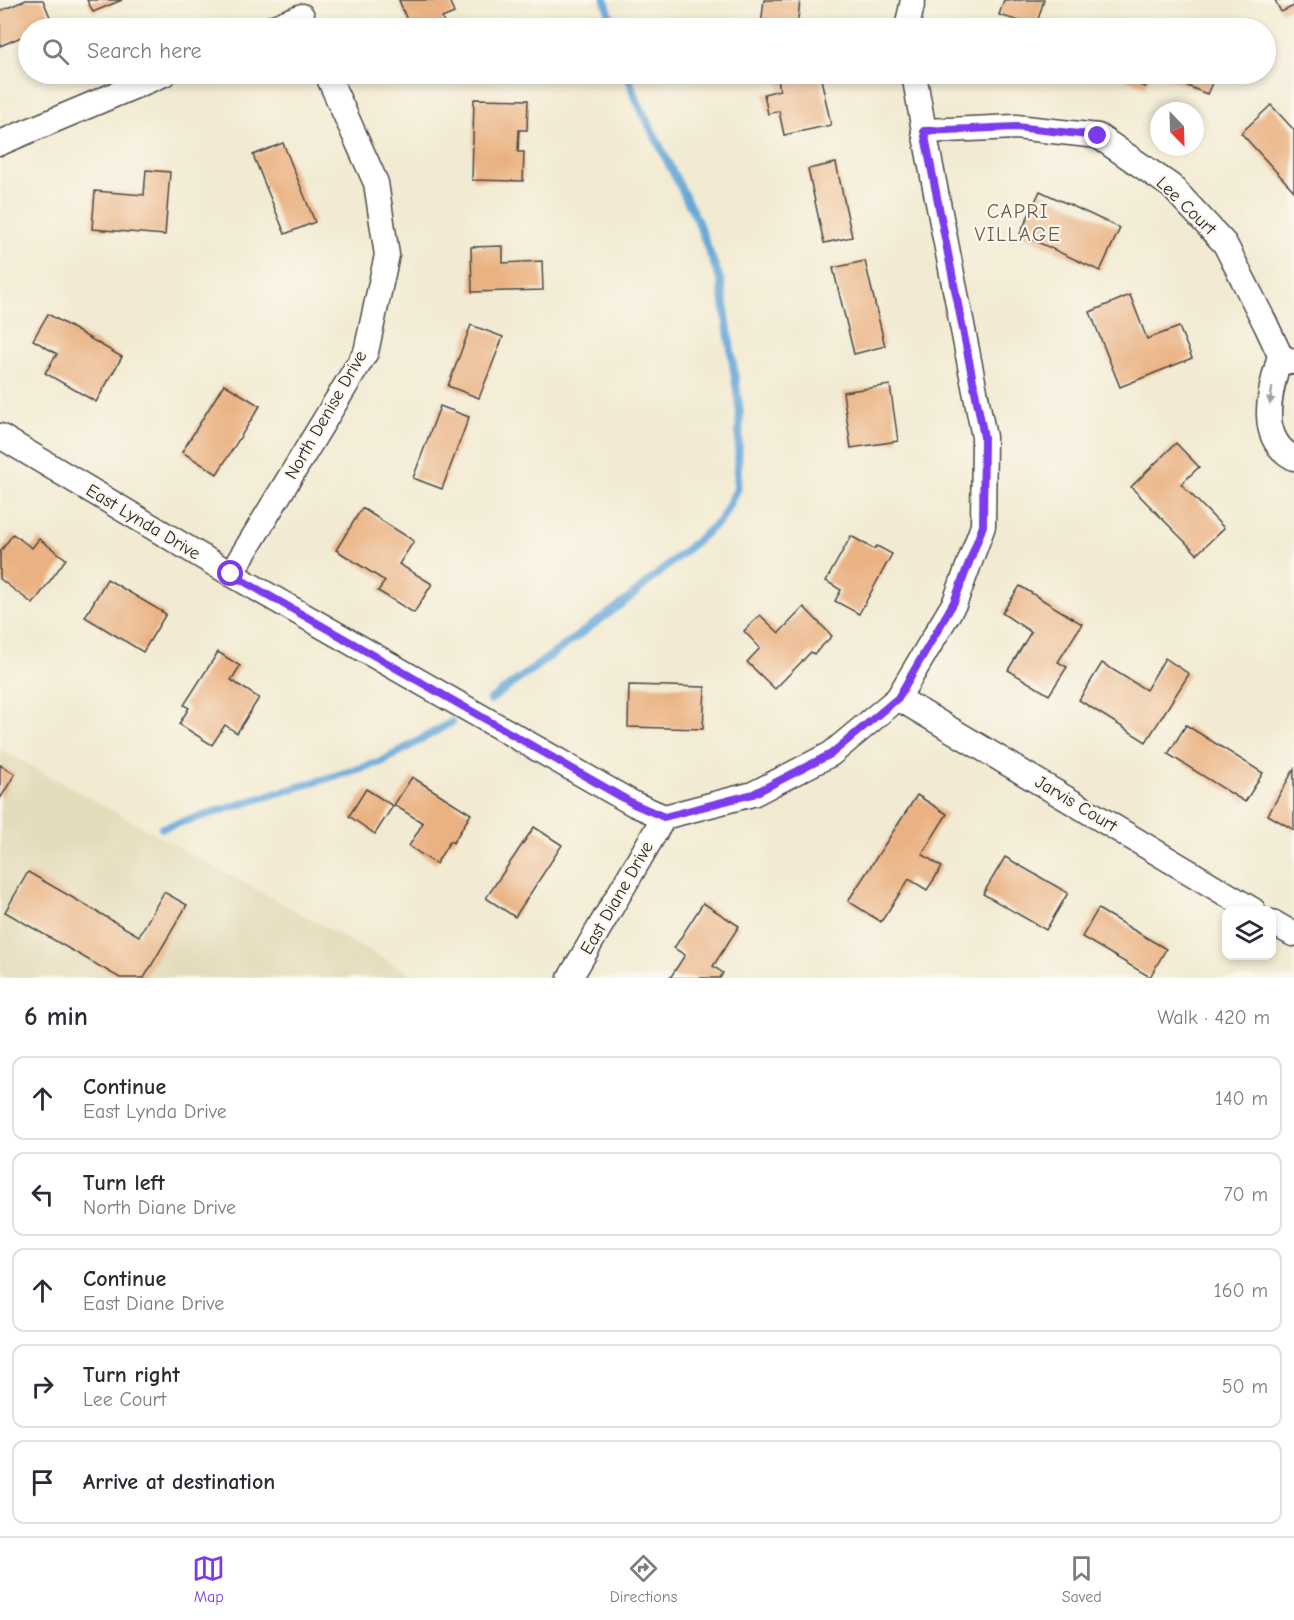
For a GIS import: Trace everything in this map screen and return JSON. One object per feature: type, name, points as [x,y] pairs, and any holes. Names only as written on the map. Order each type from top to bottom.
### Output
[{"type":"street","points":[[909,18],[913,0]]},
{"type":"street","points":[[0,143],[140,84]]},
{"type":"street","name":"North Denise Drive","points":[[231,574],[366,352],[387,255],[376,183],[331,84]]},
{"type":"street","points":[[664,817],[753,794],[831,754],[898,698],[954,602],[983,526],[984,437],[916,84]]},
{"type":"street","name":"Lee Court","points":[[924,131],[1016,127],[1098,136],[1171,186],[1225,244],[1266,325],[1287,359],[1270,400],[1269,429],[1274,441],[1282,451],[1294,458]]},
{"type":"street","name":"East Lynda Drive","points":[[0,436],[231,574],[634,804],[664,817]]},
{"type":"street","name":"Jarvis Court","points":[[898,698],[1246,906]]},
{"type":"street","name":"East Diane Drive","points":[[570,978],[664,817]]},
{"type":"street","points":[[1276,923],[1293,934]]},
{"type":"shaded area","points":[[0,749],[418,978],[0,978]]},
{"type":"building","points":[[26,0],[43,0],[50,18],[18,18],[18,38],[0,46],[0,11]]},
{"type":"building","points":[[87,0],[122,0],[93,12]]},
{"type":"building","points":[[399,0],[449,0],[454,13],[442,18],[406,18]]},
{"type":"building","points":[[764,0],[800,0],[798,18],[762,18]]},
{"type":"building","points":[[1004,0],[1044,0],[1038,18],[1009,18],[999,15]]},
{"type":"building","points":[[1275,0],[1294,0],[1294,6],[1281,12]]},
{"type":"building","points":[[779,84],[822,84],[831,125],[784,135],[779,111],[768,114],[764,94],[780,90]]},
{"type":"building","points":[[1182,84],[1212,84],[1207,94]]},
{"type":"building","points":[[474,99],[528,100],[527,130],[519,130],[518,152],[524,152],[523,181],[472,180]]},
{"type":"building","points":[[1271,105],[1294,130],[1294,191],[1241,133]]},
{"type":"building","points":[[283,143],[315,222],[285,234],[253,155]]},
{"type":"building","points":[[836,163],[852,237],[824,243],[808,169]]},
{"type":"building","points":[[146,170],[170,172],[165,235],[92,229],[95,191],[144,195]]},
{"type":"building","points":[[1040,191],[1120,228],[1100,271],[1020,234]]},
{"type":"building","points":[[503,246],[503,263],[542,261],[543,290],[472,292],[471,247]]},
{"type":"building","points":[[865,261],[885,346],[854,354],[833,268]]},
{"type":"building","points":[[1130,295],[1147,339],[1179,327],[1192,358],[1120,387],[1090,312]]},
{"type":"building","points":[[48,314],[122,357],[96,402],[45,373],[57,354],[33,340]]},
{"type":"building","points":[[471,325],[503,337],[479,398],[448,386]]},
{"type":"building","points":[[224,384],[260,406],[217,474],[182,452]]},
{"type":"building","points":[[890,385],[898,441],[851,448],[843,392]]},
{"type":"building","points":[[440,406],[469,417],[442,489],[413,478]]},
{"type":"building","points":[[1176,443],[1199,467],[1181,484],[1224,528],[1197,554],[1131,487]]},
{"type":"building","points":[[362,508],[414,541],[399,564],[432,584],[414,613],[378,591],[385,581],[336,550]]},
{"type":"building","points":[[13,534],[32,548],[39,539],[66,559],[33,604],[0,579],[0,552]]},
{"type":"building","points":[[851,536],[874,549],[877,546],[892,554],[859,614],[835,601],[841,590],[826,581]]},
{"type":"building","points":[[107,579],[166,614],[143,652],[85,617]]},
{"type":"building","points":[[1020,586],[1082,624],[1058,662],[1067,667],[1049,695],[1008,670],[1031,632],[1002,613]]},
{"type":"building","points":[[804,607],[832,636],[814,654],[811,652],[775,689],[747,662],[760,648],[744,631],[760,615],[779,633]]},
{"type":"building","points":[[218,652],[240,666],[231,680],[259,698],[237,733],[225,725],[212,745],[179,724],[189,708],[184,705]]},
{"type":"building","points":[[1165,658],[1189,674],[1146,742],[1079,700],[1102,663],[1146,690]]},
{"type":"building","points":[[629,685],[705,687],[703,729],[628,727]]},
{"type":"building","points":[[1186,725],[1263,773],[1245,802],[1168,754]]},
{"type":"building","points":[[0,765],[15,774],[0,799]]},
{"type":"building","points":[[1294,769],[1294,830],[1268,815]]},
{"type":"building","points":[[412,777],[471,814],[453,843],[450,841],[436,864],[409,846],[423,823],[394,805]]},
{"type":"building","points":[[366,789],[393,806],[375,834],[349,816]]},
{"type":"building","points":[[917,795],[947,814],[922,854],[942,867],[927,890],[909,879],[881,922],[848,901]]},
{"type":"building","points":[[534,827],[562,845],[515,917],[486,898]]},
{"type":"building","points":[[1005,857],[1068,893],[1046,930],[983,894]]},
{"type":"building","points":[[28,872],[139,936],[164,892],[187,905],[144,978],[120,978],[5,912]]},
{"type":"building","points":[[703,903],[739,926],[713,966],[723,973],[720,978],[670,978],[685,955],[674,948]]},
{"type":"building","points":[[1098,909],[1166,949],[1150,977],[1082,937]]},
{"type":"waterway","points":[[605,0],[611,18]]},
{"type":"waterway","points":[[490,700],[627,600],[721,520],[737,489],[740,412],[721,282],[697,220],[634,95],[631,84]]},
{"type":"waterway","points":[[162,828],[381,762],[452,722]]},
{"type":"district","name":"CAPRI VILLAGE","points":[[1018,222]]},
{"type":"route","points":[[231,574],[634,804],[664,817],[753,794],[831,754],[898,698],[954,602],[983,526],[984,437],[924,131],[1016,127],[1098,136]]}]
